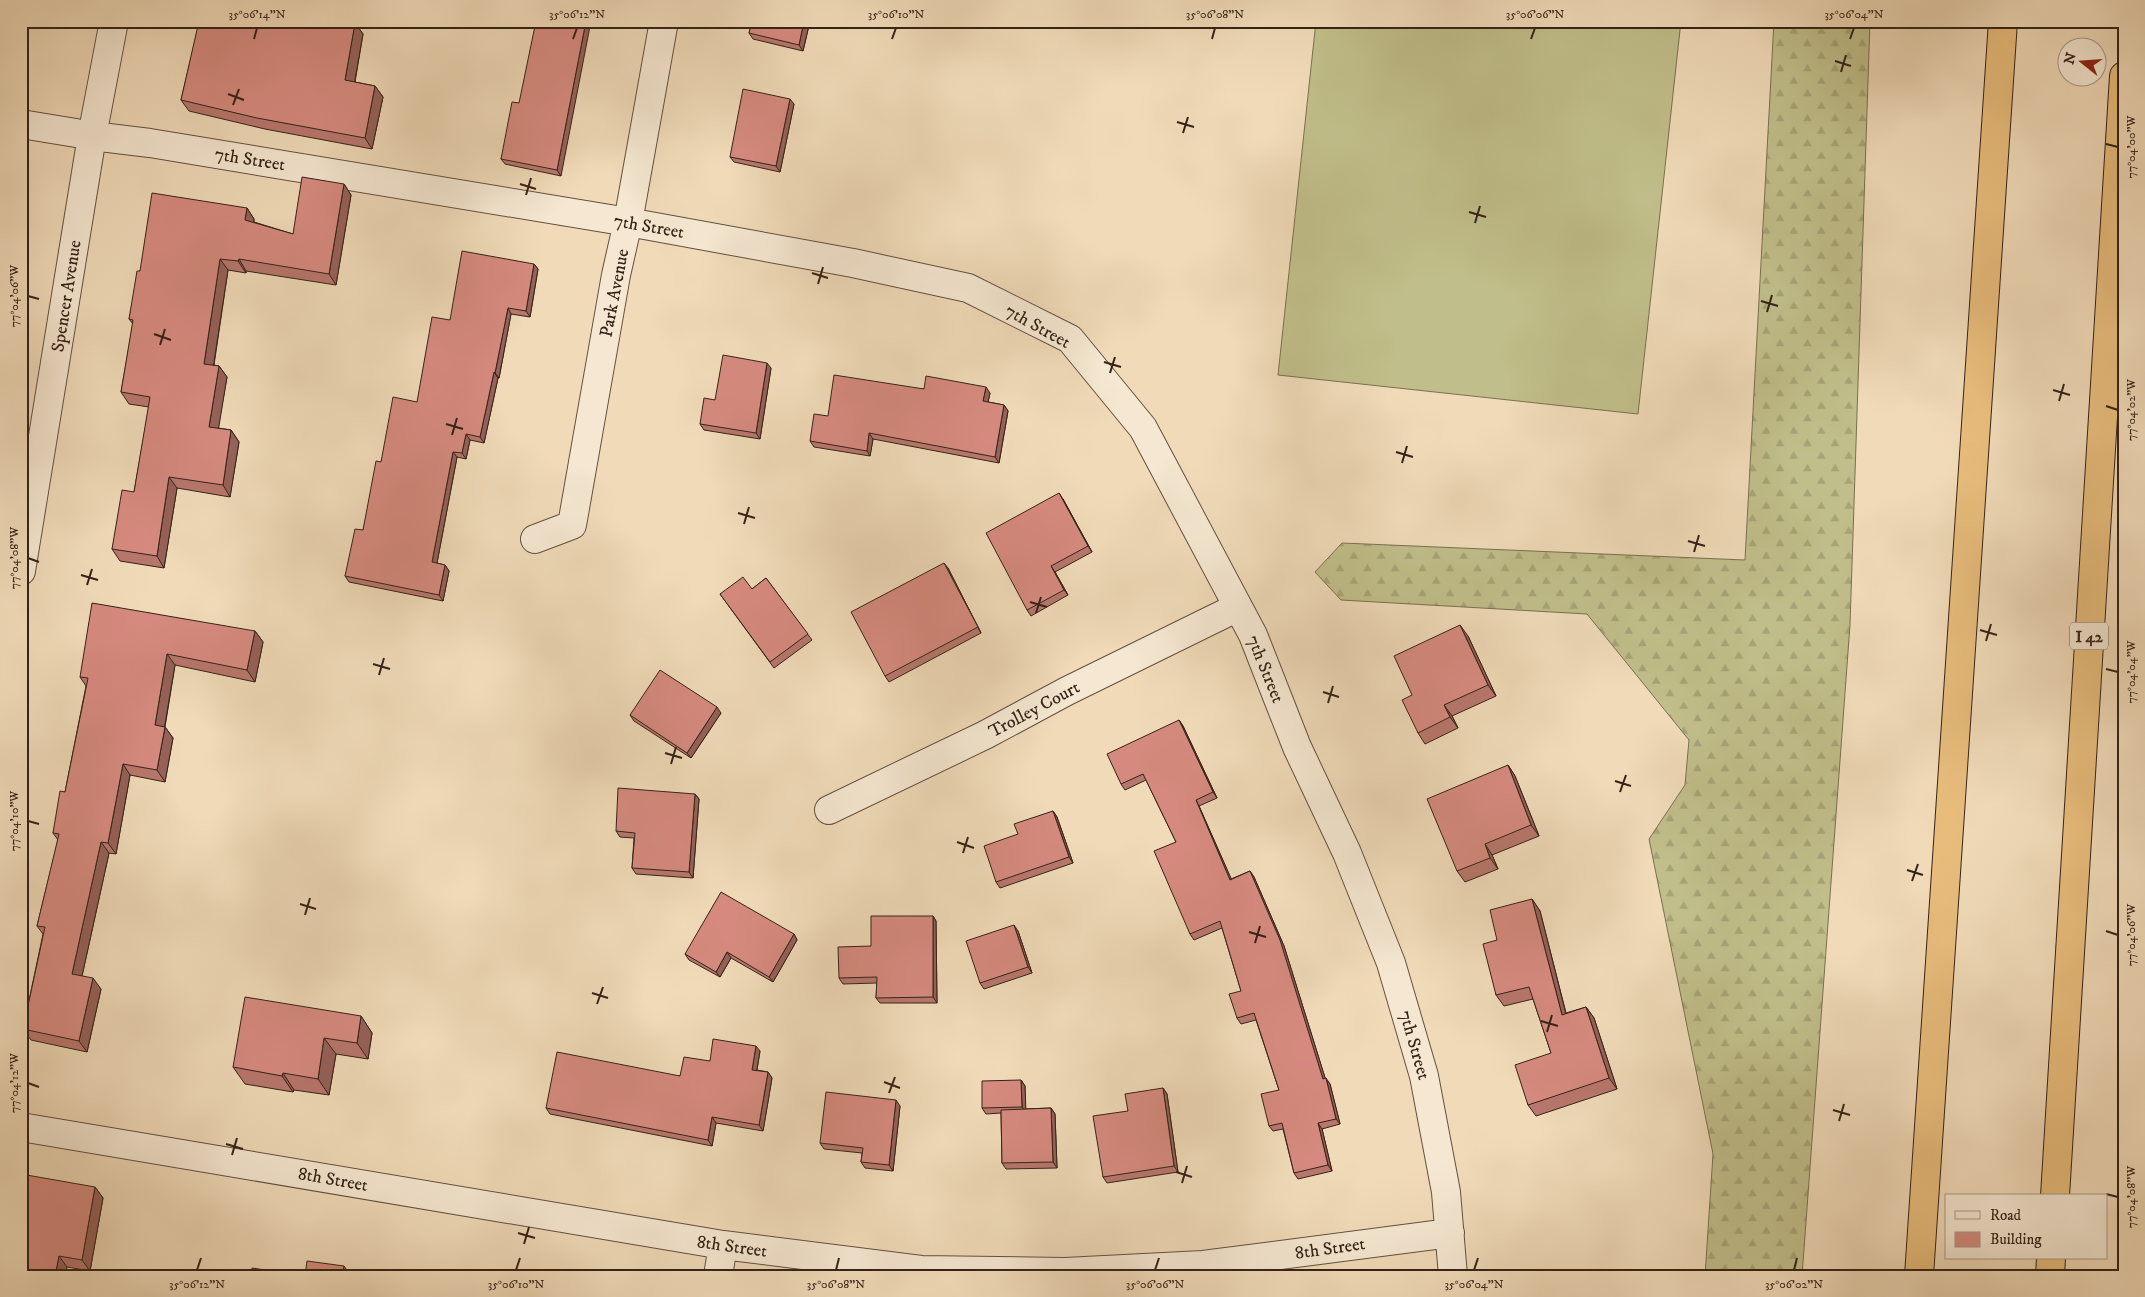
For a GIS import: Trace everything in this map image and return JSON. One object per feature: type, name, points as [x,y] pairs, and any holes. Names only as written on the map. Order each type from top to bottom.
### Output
[{"type":"highway","points":[[1919,1276],[2003,21]]},
{"type":"highway","name":"I 42","points":[[2055,1194],[2124,76]]},
{"type":"highway","points":[[2050,1276],[2051,1260]]},
{"type":"street","name":"Spencer Avenue","points":[[21,571],[84,135],[96,21]]},
{"type":"street","name":"Spencer Avenue","points":[[21,452],[84,135],[114,21]]},
{"type":"street","name":"Park Avenue","points":[[535,539],[572,526],[616,275],[628,222],[664,21]]},
{"type":"street","name":"7th Street","points":[[21,124],[84,135],[150,142],[628,222],[853,263],[968,288],[1070,339],[1143,428],[1253,635],[1297,747],[1347,854],[1391,963],[1424,1076],[1446,1192],[1453,1276]]},
{"type":"street","name":"Trolley Court","points":[[829,810],[985,735],[1067,691],[1238,607]]},
{"type":"street","name":"8th Street","points":[[21,1127],[723,1245],[921,1270],[1065,1272],[1203,1265],[1450,1232]]},
{"type":"street","points":[[718,1276],[723,1245]]},
{"type":"green space","points":[[1316,21],[1681,21],[1638,414],[1278,375]]},
{"type":"green space","points":[[1774,21],[1870,21],[1850,625],[1802,1276],[1705,1276],[1713,1154],[1649,839],[1685,785],[1689,740],[1587,614],[1341,600],[1315,572],[1342,543],[1745,560]]},
{"type":"building","points":[[199,21],[347,21],[355,23],[345,80],[375,86],[365,138],[257,118],[181,100]]},
{"type":"building","points":[[536,21],[586,21],[557,170],[501,159],[512,102],[519,103]]},
{"type":"building","points":[[752,21],[804,21],[799,45],[749,33]]},
{"type":"building","points":[[743,89],[790,99],[776,166],[730,157]]},
{"type":"building","points":[[302,177],[344,184],[329,274],[239,259],[238,261],[220,259],[204,364],[219,366],[209,427],[231,430],[223,485],[169,477],[157,556],[112,549],[122,490],[134,492],[150,397],[121,392],[133,320],[129,319],[137,271],[140,271],[152,193],[247,208],[245,220],[293,234]]},
{"type":"building","points":[[462,251],[534,264],[526,311],[508,308],[480,437],[466,434],[462,453],[453,452],[432,562],[445,565],[439,595],[345,576],[355,529],[363,530],[376,461],[381,462],[393,397],[417,402],[432,317],[450,320]]},
{"type":"building","points":[[723,355],[767,363],[756,433],[700,424],[704,398],[715,400]]},
{"type":"building","points":[[834,375],[924,389],[926,376],[986,387],[983,401],[1004,405],[995,457],[869,433],[867,451],[810,441],[814,414],[828,416]]},
{"type":"building","points":[[1059,493],[1088,546],[1051,566],[1064,590],[1027,610],[986,533]]},
{"type":"building","points":[[944,563],[978,627],[885,676],[851,612]]},
{"type":"building","points":[[743,577],[752,589],[766,578],[808,634],[770,662],[720,594]]},
{"type":"building","points":[[92,603],[255,631],[247,670],[167,654],[155,725],[165,727],[157,770],[123,764],[108,843],[101,842],[72,974],[93,978],[79,1041],[23,1029],[45,927],[37,926],[59,834],[53,833],[60,791],[65,792],[88,678],[80,677]]},
{"type":"building","points":[[1460,625],[1488,685],[1444,705],[1450,717],[1418,733],[1402,700],[1412,695],[1394,656]]},
{"type":"building","points":[[660,670],[717,707],[687,753],[630,715]]},
{"type":"building","points":[[1179,720],[1213,792],[1196,800],[1230,880],[1250,871],[1280,940],[1323,1079],[1326,1078],[1336,1119],[1318,1123],[1328,1165],[1294,1173],[1282,1123],[1269,1126],[1261,1094],[1279,1090],[1254,1013],[1237,1018],[1229,994],[1241,991],[1220,921],[1190,934],[1154,851],[1176,842],[1143,774],[1121,784],[1107,754]]},
{"type":"building","points":[[1508,765],[1531,825],[1485,844],[1490,858],[1457,871],[1427,799]]},
{"type":"building","points":[[618,788],[695,794],[689,872],[632,868],[635,833],[616,831]]},
{"type":"building","points":[[1053,811],[1069,857],[996,882],[984,846],[1018,834],[1014,824]]},
{"type":"building","points":[[721,892],[794,934],[769,977],[727,952],[716,972],[685,954]]},
{"type":"building","points":[[1532,899],[1562,1015],[1586,1007],[1609,1078],[1528,1105],[1515,1065],[1551,1053],[1529,987],[1496,995],[1483,944],[1497,940],[1490,910]]},
{"type":"building","points":[[871,916],[933,916],[933,997],[876,998],[877,977],[839,978],[838,947],[871,946]]},
{"type":"building","points":[[1014,925],[1028,967],[980,983],[966,941]]},
{"type":"building","points":[[245,997],[361,1016],[357,1043],[324,1038],[318,1079],[283,1073],[282,1076],[233,1067]]},
{"type":"building","points":[[713,1039],[756,1046],[752,1070],[768,1072],[759,1125],[712,1117],[708,1140],[546,1108],[557,1052],[680,1076],[684,1057],[710,1061]]},
{"type":"building","points":[[1021,1080],[1022,1107],[982,1108],[982,1081]]},
{"type":"building","points":[[1163,1088],[1174,1166],[1103,1177],[1093,1116],[1128,1111],[1125,1094]]},
{"type":"building","points":[[826,1092],[896,1100],[889,1165],[861,1162],[863,1148],[820,1143]]},
{"type":"building","points":[[1051,1108],[1053,1162],[1002,1163],[1001,1110]]},
{"type":"building","points":[[21,1174],[95,1187],[82,1260],[59,1256],[55,1276],[21,1276]]},
{"type":"building","points":[[307,1261],[344,1266],[342,1276],[305,1276]]},
{"type":"building","points":[[252,1268],[305,1276],[251,1276]]}]
